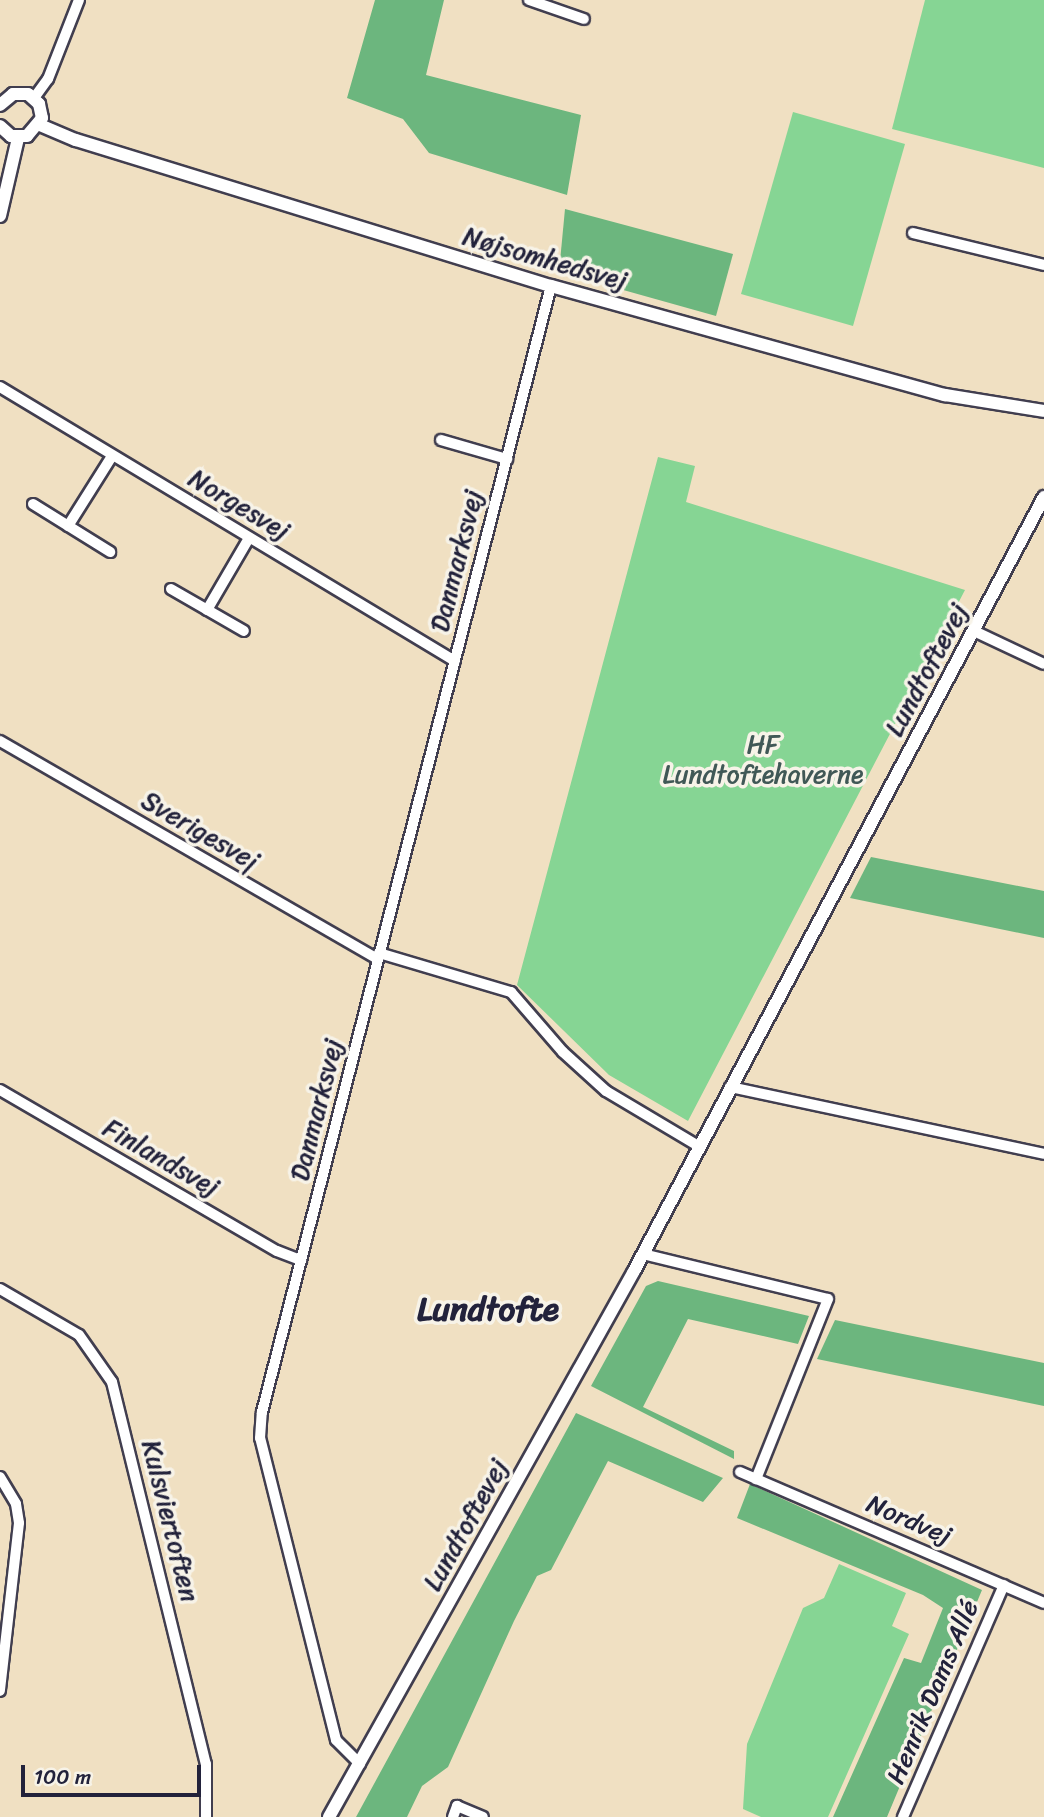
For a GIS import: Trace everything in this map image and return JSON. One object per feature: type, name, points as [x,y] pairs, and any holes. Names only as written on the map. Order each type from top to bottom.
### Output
[{"type":"street","points":[[34,98],[48,79],[79,0]]},
{"type":"street","points":[[530,0],[584,19]]},
{"type":"street","points":[[0,216],[18,138],[40,125],[42,111],[34,98],[21,93],[2,97]]},
{"type":"street","name":"Nøjsomhedsvej","points":[[40,125],[87,144],[551,286],[944,395],[1044,411]]},
{"type":"street","points":[[0,127],[18,138]]},
{"type":"street","points":[[913,233],[1044,265]]},
{"type":"street","name":"Danmarksvej","points":[[360,1764],[336,1740],[260,1438],[262,1412],[551,286]]},
{"type":"street","name":"Norgesvej","points":[[0,387],[455,661]]},
{"type":"street","name":"Danmarksvej","points":[[442,440],[507,459]]},
{"type":"street","points":[[68,526],[112,456]]},
{"type":"street","name":"Lundtoftevej","points":[[329,1817],[642,1254],[1044,497]]},
{"type":"street","points":[[33,505],[110,552]]},
{"type":"street","points":[[207,610],[249,538]]},
{"type":"street","points":[[171,589],[244,631]]},
{"type":"street","points":[[974,631],[1044,664]]},
{"type":"street","name":"Sverigesvej","points":[[0,740],[379,956],[511,992],[563,1052],[606,1091],[699,1147]]},
{"type":"street","points":[[730,1087],[1044,1154]]},
{"type":"street","name":"Finlandsvej","points":[[0,1090],[277,1251],[301,1260]]},
{"type":"street","points":[[642,1254],[828,1299],[755,1479]]},
{"type":"street","name":"Kulsviertoften","points":[[0,1289],[79,1335],[97,1354],[112,1382],[206,1764],[206,1817]]},
{"type":"street","name":"Nordvej","points":[[740,1472],[1044,1602]]},
{"type":"street","points":[[0,1477],[16,1504],[19,1523],[2,1648],[0,1691]]},
{"type":"street","name":"Henrik Dams Allé","points":[[903,1817],[1004,1585]]},
{"type":"street","points":[[453,1817],[457,1806],[483,1817]]},
{"type":"green space","points":[[375,0],[444,0],[426,75],[581,115],[567,195],[429,153],[403,119],[347,98]]},
{"type":"green space","points":[[925,0],[1044,0],[1044,168],[892,129]]},
{"type":"green space","points":[[793,112],[905,144],[853,326],[741,294]]},
{"type":"green space","points":[[565,209],[733,254],[716,316],[559,272]]},
{"type":"green space","name":"HF Lundtoftehaverne","points":[[658,457],[695,466],[686,502],[965,590],[688,1121],[609,1075],[517,985]]},
{"type":"green space","points":[[871,857],[1044,891],[1044,938],[850,898]]},
{"type":"green space","points":[[658,1281],[809,1316],[798,1344],[688,1319],[643,1407],[734,1451],[734,1459],[591,1386],[646,1286]]},
{"type":"green space","points":[[835,1320],[1044,1363],[1044,1406],[817,1359]]},
{"type":"green space","points":[[576,1413],[723,1478],[703,1502],[608,1461],[551,1570],[537,1576],[448,1767],[422,1786],[407,1817],[356,1817]]},
{"type":"green space","points":[[750,1484],[982,1590],[887,1817],[833,1817],[904,1658],[921,1663],[943,1608],[923,1595],[737,1518]]},
{"type":"green space","points":[[839,1564],[906,1593],[892,1626],[909,1634],[828,1817],[761,1817],[743,1809],[747,1744],[803,1608],[824,1598]]},
{"type":"district","name":"Lundtofte","points":[[488,1310]]}]
